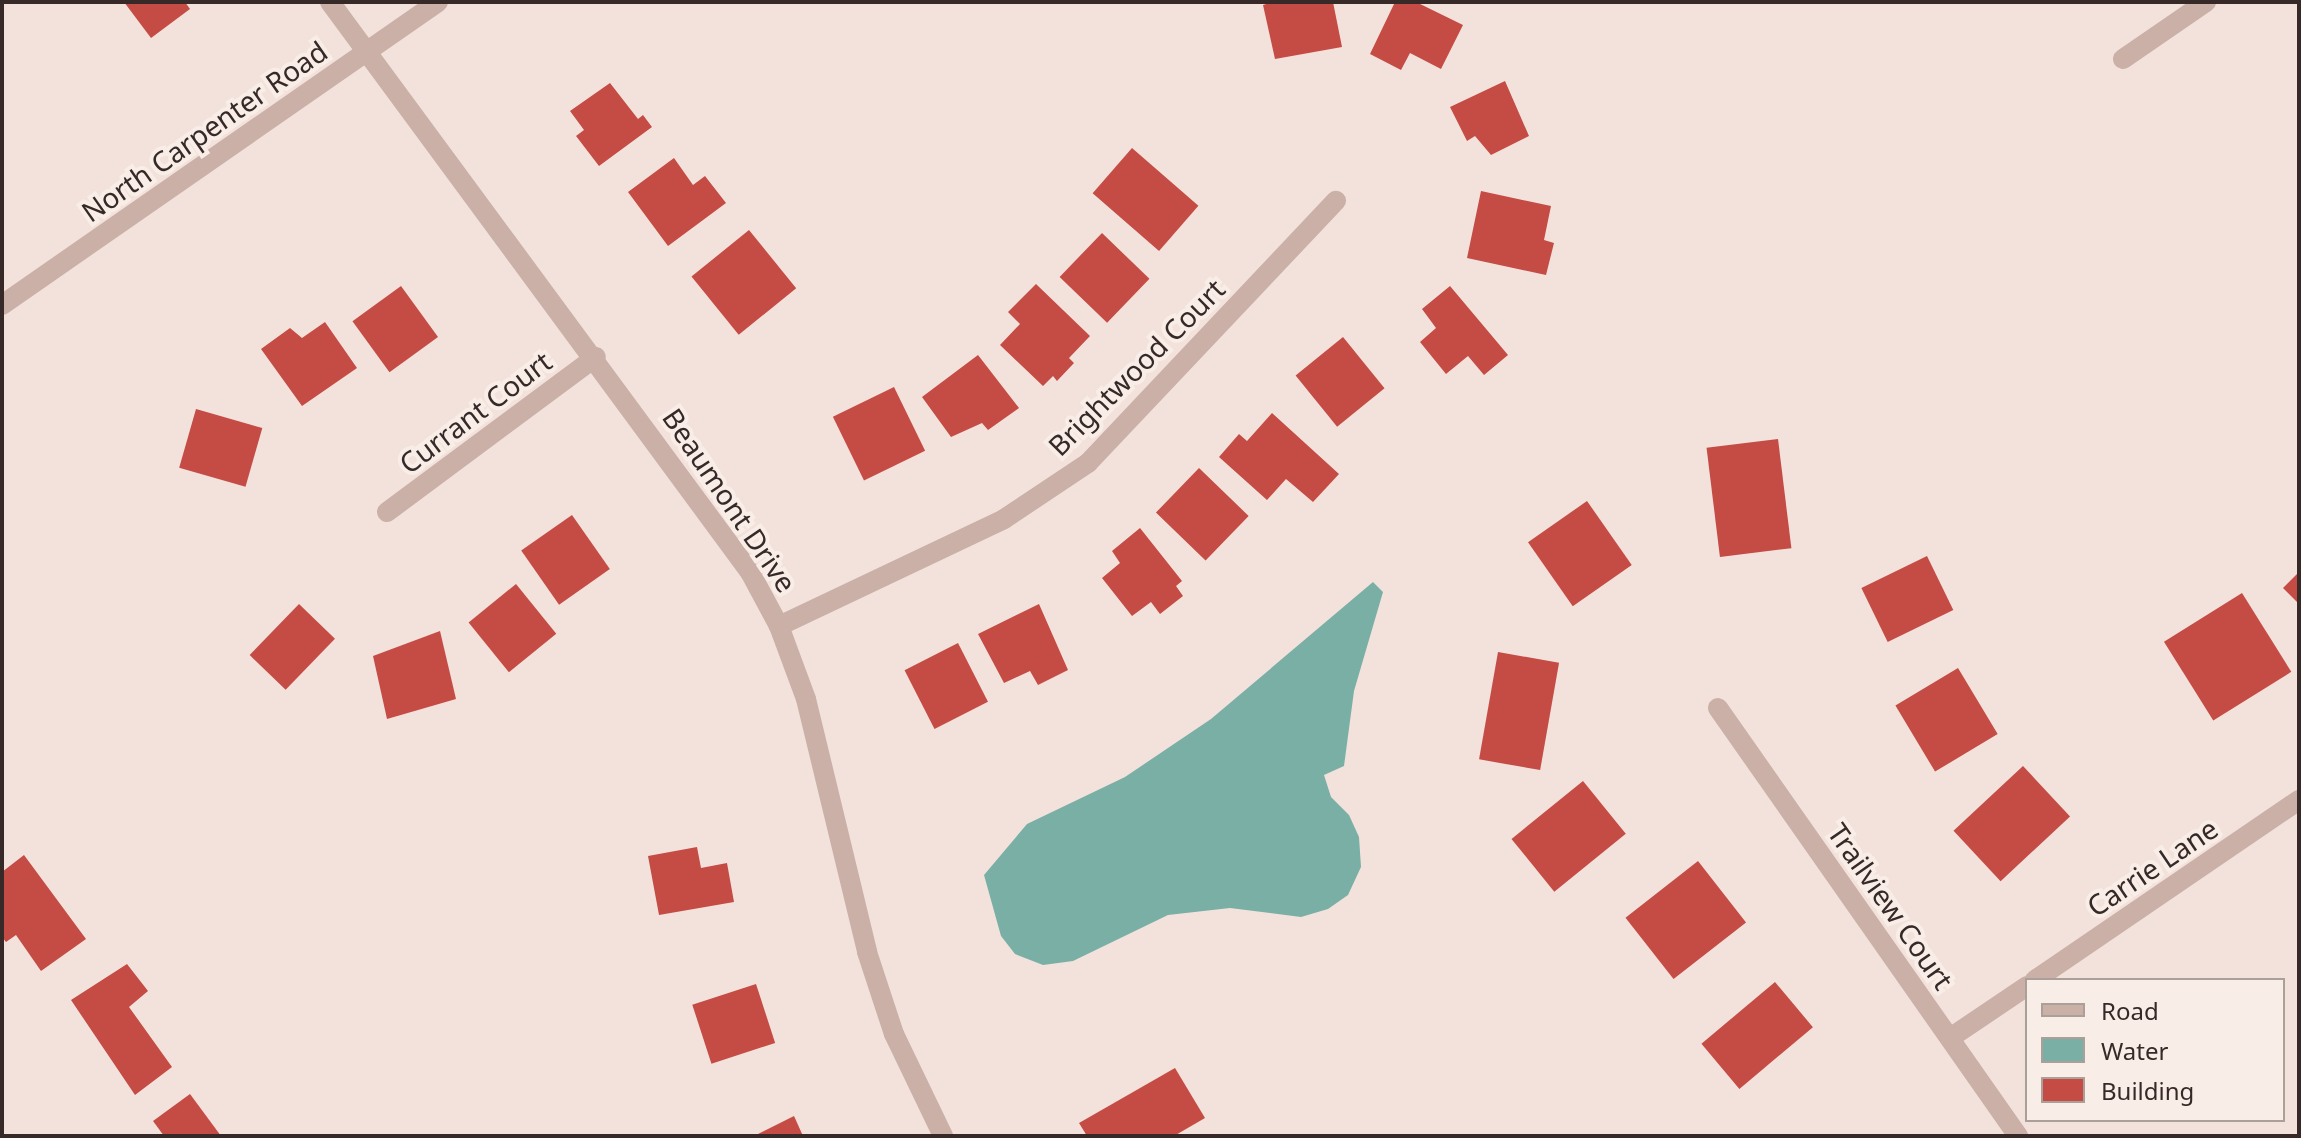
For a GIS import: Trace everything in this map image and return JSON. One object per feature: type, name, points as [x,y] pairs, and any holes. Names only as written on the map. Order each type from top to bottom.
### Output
[{"type":"street","name":"Beaumont Drive","points":[[330,2],[740,555],[779,626],[827,768],[871,965],[894,1034],[943,1136]]},
{"type":"street","name":"North Carpenter Road","points":[[2,305],[438,2]]},
{"type":"street","points":[[2123,59],[2206,2]]},
{"type":"street","name":"Brightwood Court","points":[[779,626],[1004,519],[1088,463],[1336,201]]},
{"type":"street","name":"Currant Court","points":[[387,512],[596,357]]},
{"type":"street","name":"Trailview Court","points":[[1718,708],[2018,1136]]},
{"type":"street","name":"Carrie Lane","points":[[2038,978],[2299,800]]},
{"type":"street","points":[[1950,1038],[2025,987]]},
{"type":"water","points":[[1373,582],[1383,592],[1354,691],[1344,766],[1324,775],[1331,797],[1349,815],[1359,837],[1361,867],[1348,895],[1328,909],[1301,917],[1230,908],[1168,915],[1073,961],[1043,965],[1015,954],[1001,936],[984,875],[1027,824],[1125,777],[1211,719]]},
{"type":"building","points":[[124,2],[185,2],[190,9],[151,38]]},
{"type":"building","points":[[1273,2],[1333,2],[1342,47],[1275,59],[1263,5]]},
{"type":"building","points":[[1395,2],[1416,2],[1463,25],[1441,69],[1410,53],[1401,70],[1370,54]]},
{"type":"building","points":[[1505,81],[1529,136],[1491,155],[1475,136],[1467,141],[1450,107]]},
{"type":"building","points":[[610,83],[638,119],[643,115],[652,127],[599,166],[576,136],[584,130],[570,111]]},
{"type":"building","points":[[1132,148],[1198,206],[1159,251],[1093,193]]},
{"type":"building","points":[[674,158],[693,185],[705,176],[726,203],[668,246],[628,192]]},
{"type":"building","points":[[1481,191],[1551,206],[1544,240],[1554,243],[1546,275],[1467,258]]},
{"type":"building","points":[[749,230],[796,288],[739,335],[691,277]]},
{"type":"building","points":[[1102,233],[1149,279],[1107,323],[1060,277]]},
{"type":"building","points":[[1036,284],[1090,336],[1069,358],[1074,363],[1057,381],[1053,376],[1043,386],[1000,345],[1020,324],[1008,312]]},
{"type":"building","points":[[401,286],[438,337],[389,372],[352,321]]},
{"type":"building","points":[[1450,286],[1508,355],[1484,375],[1468,356],[1446,374],[1420,342],[1436,328],[1422,309]]},
{"type":"building","points":[[325,322],[357,368],[302,406],[261,349],[290,328],[302,338]]},
{"type":"building","points":[[1343,337],[1385,388],[1337,427],[1296,375]]},
{"type":"building","points":[[978,355],[1019,408],[988,430],[982,423],[951,437],[922,397]]},
{"type":"building","points":[[894,387],[925,451],[864,481],[833,417]]},
{"type":"building","points":[[196,409],[262,428],[246,487],[179,468]]},
{"type":"building","points":[[1272,413],[1339,474],[1313,502],[1286,479],[1267,500],[1219,457],[1239,434],[1247,441]]},
{"type":"building","points":[[1778,439],[1791,548],[1720,557],[1707,448]]},
{"type":"building","points":[[1199,468],[1249,516],[1206,561],[1156,513]]},
{"type":"building","points":[[1587,501],[1632,565],[1573,606],[1528,542]]},
{"type":"building","points":[[572,515],[610,569],[559,605],[521,551]]},
{"type":"building","points":[[1140,528],[1182,581],[1176,586],[1183,596],[1160,614],[1151,602],[1132,616],[1102,578],[1120,563],[1112,551]]},
{"type":"building","points":[[1927,556],[1953,610],[1888,642],[1861,588]]},
{"type":"building","points":[[2299,572],[2299,604],[2283,588]]},
{"type":"building","points":[[516,584],[556,634],[509,672],[469,622]]},
{"type":"building","points":[[2242,593],[2291,672],[2213,721],[2164,642]]},
{"type":"building","points":[[299,604],[335,639],[286,690],[250,655]]},
{"type":"building","points":[[1039,604],[1068,670],[1038,685],[1030,671],[1004,683],[978,634]]},
{"type":"building","points":[[440,631],[456,699],[387,719],[373,656]]},
{"type":"building","points":[[958,643],[988,702],[935,729],[905,670]]},
{"type":"building","points":[[1498,652],[1559,663],[1540,770],[1479,759]]},
{"type":"building","points":[[1958,668],[1998,734],[1935,772],[1895,706]]},
{"type":"building","points":[[2023,766],[2070,816],[2001,881],[1954,831]]},
{"type":"building","points":[[1583,781],[1626,834],[1554,892],[1512,839]]},
{"type":"building","points":[[697,847],[701,868],[727,863],[734,902],[659,915],[648,856]]},
{"type":"building","points":[[24,855],[86,939],[41,971],[16,935],[6,942],[2,937],[2,872]]},
{"type":"building","points":[[1698,861],[1746,922],[1674,979],[1626,918]]},
{"type":"building","points":[[127,964],[148,991],[129,1007],[172,1067],[135,1095],[71,1000]]},
{"type":"building","points":[[1775,982],[1813,1027],[1739,1089],[1701,1044]]},
{"type":"building","points":[[756,984],[775,1043],[711,1064],[692,1005]]},
{"type":"building","points":[[1175,1068],[1205,1118],[1174,1136],[1087,1136],[1079,1123]]},
{"type":"building","points":[[190,1094],[221,1136],[164,1136],[153,1121]]},
{"type":"building","points":[[794,1116],[803,1136],[754,1136]]}]
